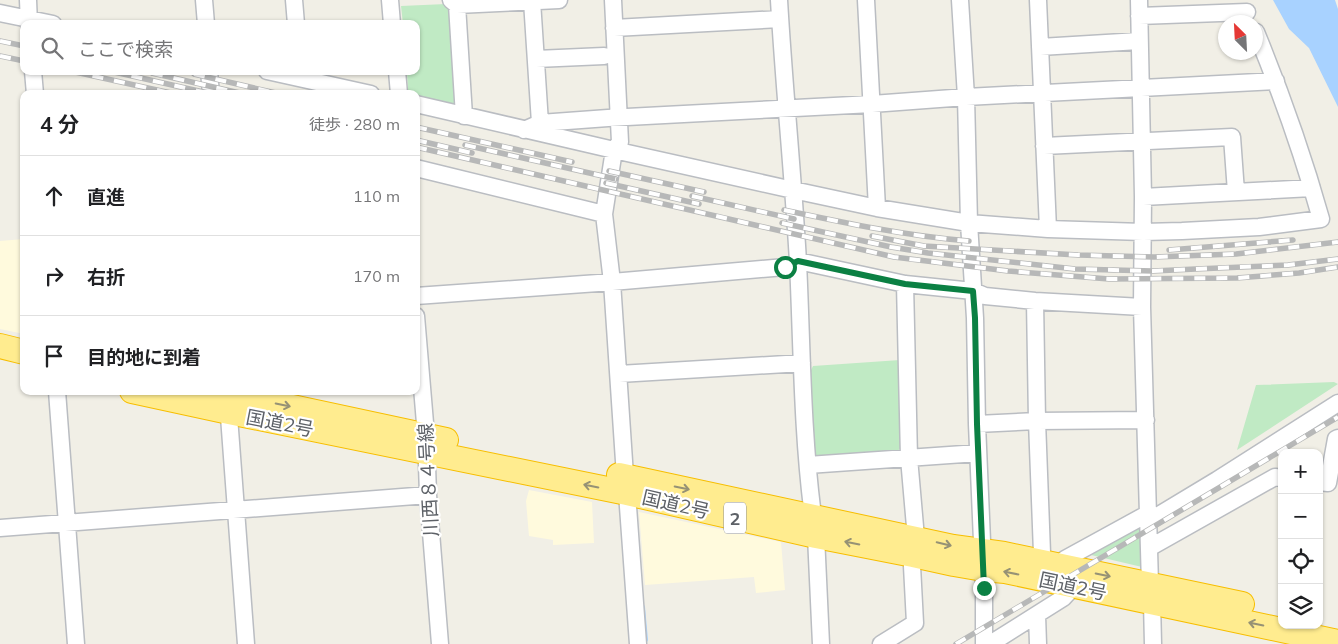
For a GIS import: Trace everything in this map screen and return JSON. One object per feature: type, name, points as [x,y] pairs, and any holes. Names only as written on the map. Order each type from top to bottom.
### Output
[{"type":"highway","points":[[0,346],[20,351]]},
{"type":"highway","points":[[0,363],[20,367]]},
{"type":"highway","name":"国道2号","points":[[195,395],[226,397],[426,444],[451,442],[626,485],[982,560],[1005,572],[1074,586],[1151,593],[1278,612]]},
{"type":"highway","name":"国道2号","points":[[982,560],[1004,554],[1051,564],[1151,593],[1327,634]]},
{"type":"street","points":[[28,0],[29,20]]},
{"type":"street","points":[[204,0],[206,20]]},
{"type":"street","points":[[294,0],[296,20]]},
{"type":"street","points":[[390,0],[392,20]]},
{"type":"street","points":[[464,116],[454,3],[559,0]]},
{"type":"street","points":[[613,0],[614,118],[611,141],[614,150],[604,214],[612,282],[638,644]]},
{"type":"street","points":[[779,0],[798,261],[808,465],[815,526],[821,644]]},
{"type":"street","points":[[866,0],[877,208]]},
{"type":"street","points":[[960,0],[966,97],[969,223],[975,318],[984,644]]},
{"type":"street","points":[[1038,0],[1048,229]]},
{"type":"street","points":[[532,1],[540,123]]},
{"type":"street","points":[[1153,644],[1142,306],[1143,198],[1139,8],[1247,12]]},
{"type":"street","points":[[0,13],[25,20]]},
{"type":"street","points":[[614,28],[780,19]]},
{"type":"street","points":[[1040,47],[1139,41]]},
{"type":"street","points":[[420,105],[793,190],[877,208],[969,223],[1048,229],[1143,232],[1259,227],[1321,219],[1295,132],[1263,50]]},
{"type":"street","points":[[536,59],[604,56]]},
{"type":"street","points":[[33,75],[35,90]]},
{"type":"street","points":[[209,75],[211,90]]},
{"type":"street","points":[[300,75],[356,90]]},
{"type":"street","points":[[397,75],[398,90]]},
{"type":"street","points":[[524,130],[540,123],[614,118],[966,97],[1276,82]]},
{"type":"street","points":[[1044,146],[1232,137],[1236,192]]},
{"type":"street","points":[[420,169],[604,214]]},
{"type":"street","points":[[1143,198],[1312,188]]},
{"type":"street","points":[[420,296],[785,267],[798,261],[905,284],[973,291],[985,296],[1035,301],[1142,306]]},
{"type":"street","points":[[881,644],[915,623],[905,284]]},
{"type":"street","points":[[1035,301],[1042,553],[1051,564],[1065,559],[1149,517],[1216,480],[1338,403]]},
{"type":"street","points":[[619,374],[802,363]]},
{"type":"street","name":"川西８４号線","points":[[420,367],[440,644]]},
{"type":"street","points":[[58,395],[76,644]]},
{"type":"street","points":[[226,397],[246,644]]},
{"type":"street","points":[[977,424],[1037,421],[1146,420]]},
{"type":"street","points":[[1323,482],[1328,483],[1336,440],[1338,438]]},
{"type":"street","points":[[808,465],[978,453]]},
{"type":"street","points":[[1149,548],[1275,477],[1278,477]]},
{"type":"street","points":[[0,528],[428,495]]},
{"type":"street","points":[[990,644],[1064,598],[1074,586]]},
{"type":"street","points":[[1037,615],[1038,644]]},
{"type":"shaded area","points":[[20,239],[20,333],[0,329],[0,241]]},
{"type":"shaded area","points":[[529,490],[592,502],[594,543],[553,545],[553,540],[529,536],[526,501]]},
{"type":"shaded area","points":[[639,512],[781,542],[785,590],[756,593],[754,577],[645,585]]},
{"type":"green space","points":[[446,4],[451,8],[458,106],[420,98],[420,90],[408,90],[407,75],[420,75],[420,20],[403,20],[401,6]]},
{"type":"green space","points":[[900,360],[902,446],[897,452],[815,459],[810,372],[813,366]]},
{"type":"green space","points":[[1334,382],[1338,384],[1237,450],[1256,385]]},
{"type":"green space","points":[[1141,526],[1142,567],[1091,555]]},
{"type":"water","points":[[1273,0],[1335,0],[1338,9],[1338,107],[1309,48],[1289,29]]},
{"type":"waterway","points":[[643,607],[646,640]]},
{"type":"railway","points":[[0,41],[20,45]]},
{"type":"railway","points":[[0,56],[20,60]]},
{"type":"railway","points":[[89,75],[157,90]]},
{"type":"railway","points":[[128,75],[194,90]]},
{"type":"railway","points":[[161,75],[226,90]]},
{"type":"railway","points":[[198,75],[263,90]]},
{"type":"railway","points":[[420,128],[572,162]]},
{"type":"railway","points":[[420,141],[472,153]]},
{"type":"railway","points":[[465,145],[616,179]]},
{"type":"railway","points":[[420,148],[894,257],[1008,271],[1109,279],[1237,278],[1299,273],[1338,267]]},
{"type":"railway","points":[[609,171],[704,192]]},
{"type":"railway","points":[[606,183],[699,204]]},
{"type":"railway","points":[[692,196],[794,219]]},
{"type":"railway","points":[[784,210],[899,232],[969,241]]},
{"type":"railway","points":[[782,223],[891,247],[928,253],[1075,269],[1153,271],[1288,265],[1338,259]]},
{"type":"railway","points":[[872,236],[924,246],[1078,255],[1154,257],[1236,254],[1338,242]]},
{"type":"railway","points":[[1169,250],[1293,240]]},
{"type":"railway","points":[[956,644],[1338,417]]},
{"type":"route","points":[[785,267],[798,261],[905,284],[973,291],[984,588]]}]
